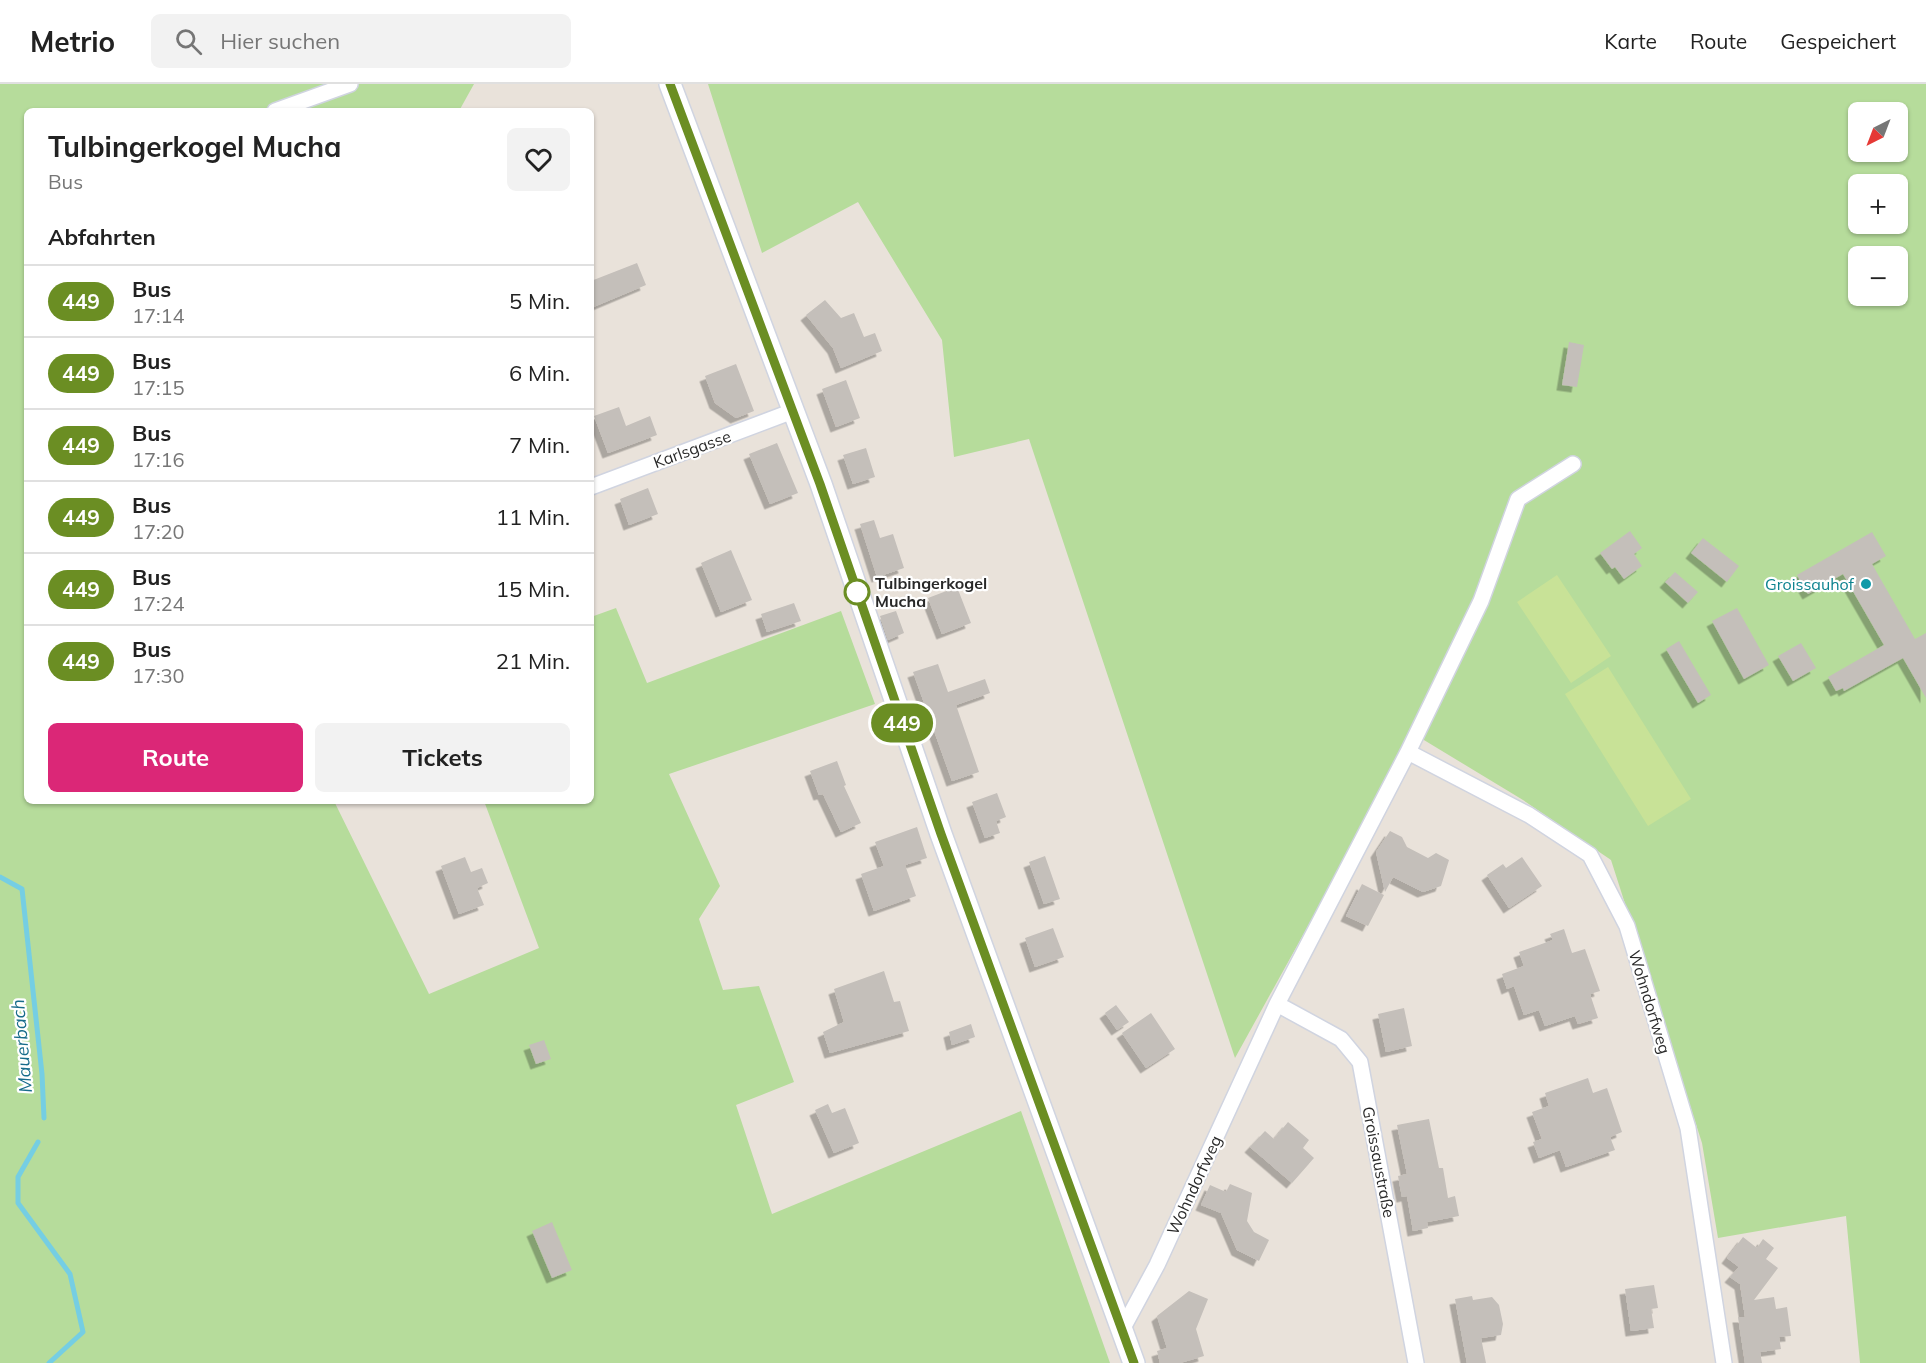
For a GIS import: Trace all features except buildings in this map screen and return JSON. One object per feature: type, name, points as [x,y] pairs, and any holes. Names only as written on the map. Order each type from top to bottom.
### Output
[{"type":"street","points":[[283,108],[350,84]]},
{"type":"street","points":[[669,84],[793,411],[945,844],[1134,1363]]},
{"type":"street","name":"Karlsgasse","points":[[594,486],[793,411]]},
{"type":"street","name":"Wohndorfweg","points":[[1123,1328],[1157,1266],[1277,1004],[1408,752],[1481,601],[1518,499],[1574,464]]},
{"type":"street","name":"Wohndorfweg","points":[[1408,752],[1529,815],[1590,855],[1627,926],[1688,1128],[1724,1363]]},
{"type":"street","name":"Groissaustraße","points":[[1277,1004],[1341,1040],[1360,1062],[1416,1363]]},
{"type":"green space","points":[[0,84],[474,84],[461,108],[24,108],[24,804],[335,804],[429,994],[539,948],[485,804],[594,804],[594,616],[616,608],[647,683],[841,611],[875,704],[669,774],[720,886],[699,919],[723,990],[759,986],[794,1082],[736,1105],[772,1214],[1021,1111],[1110,1363],[0,1363]]},
{"type":"green space","points":[[708,84],[1926,84],[1926,1363],[1860,1363],[1846,1216],[1718,1238],[1702,1143],[1611,860],[1523,800],[1414,734],[1235,1058],[1029,439],[954,457],[942,340],[858,202],[762,253]]},
{"type":"green space","points":[[1557,575],[1611,656],[1571,683],[1517,602]]},
{"type":"green space","points":[[1608,667],[1691,799],[1648,826],[1565,694]]},
{"type":"waterway","name":"Mauerbach","points":[[0,877],[22,889],[42,1074],[44,1118]]},
{"type":"waterway","name":"Mauerbach","points":[[38,1142],[18,1177],[18,1203],[70,1274],[83,1332],[49,1363]]},
{"type":"bus line","name":"449","points":[[670,84],[700,170],[820,484],[941,834],[1134,1363]]},
{"type":"place","name":"Groissauhof","points":[[1866,584]]},
{"type":"place","name":"Tulbingerkogel Mucha","points":[[857,592]]}]
